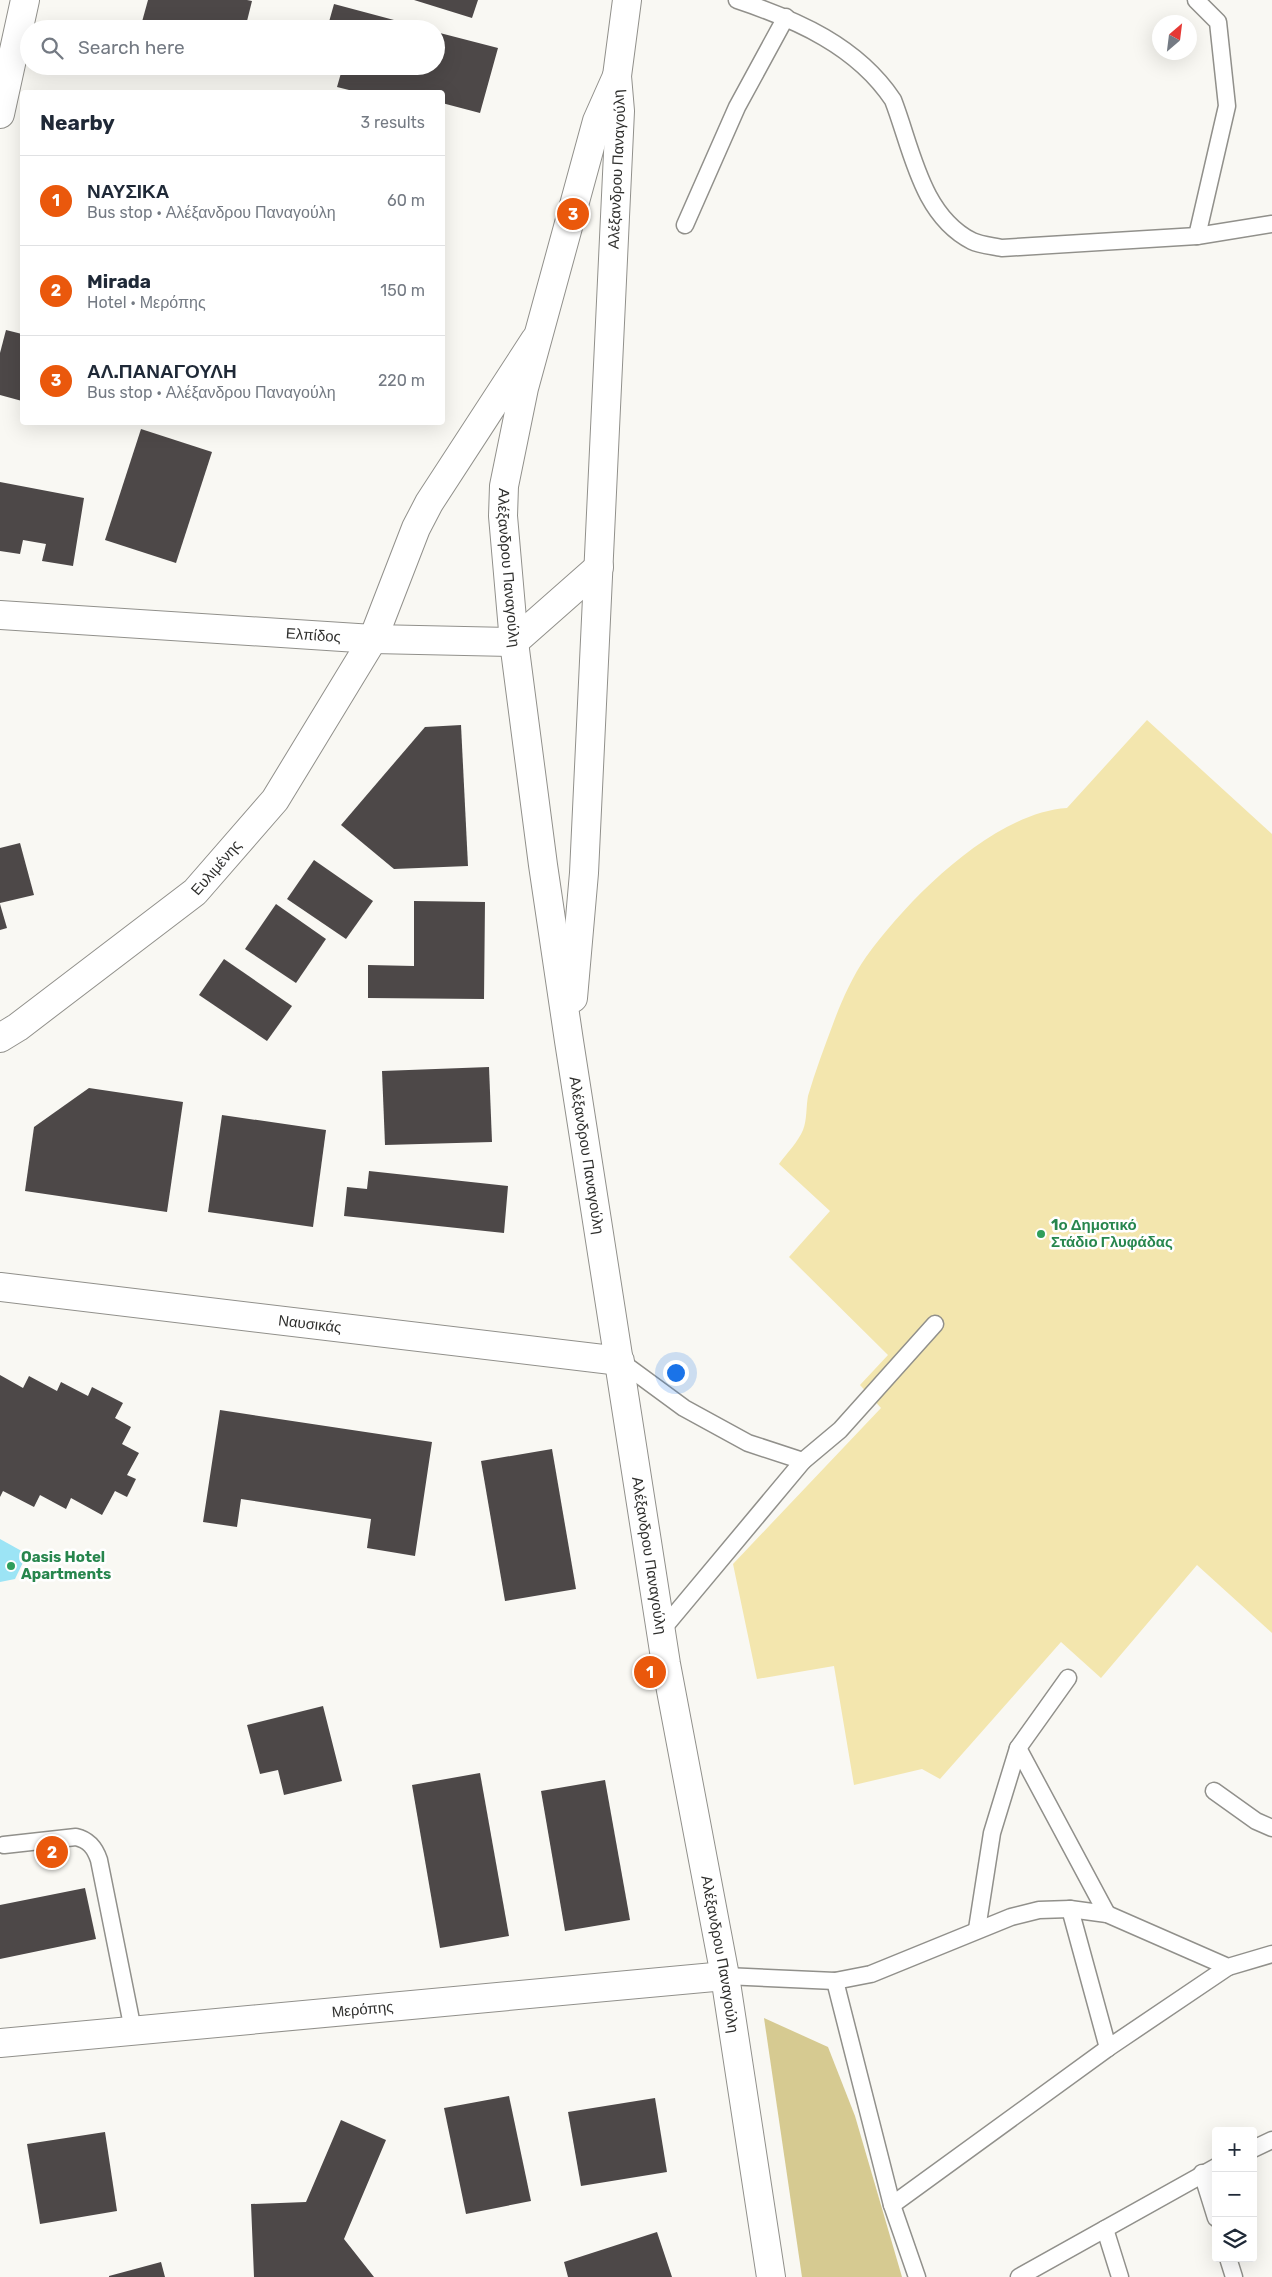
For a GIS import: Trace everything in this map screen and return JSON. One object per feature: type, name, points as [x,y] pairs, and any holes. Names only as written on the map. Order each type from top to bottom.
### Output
[{"type":"street","points":[[21,20],[25,0]]},
{"type":"street","name":"Αλέξανδρου Παναγούλη","points":[[569,1042],[584,873],[620,111],[617,76],[627,0]]},
{"type":"street","points":[[0,114],[20,23]]},
{"type":"street","name":"Αλέξανδρου Παναγούλη","points":[[617,76],[597,121],[524,388],[504,486],[503,516],[514,642],[543,865],[569,1042],[661,1631],[725,1976],[771,2277]]},
{"type":"street","name":"Ευλιμένης","points":[[0,1038],[18,1027],[195,892],[274,800],[372,639],[416,528],[429,503],[540,332]]},
{"type":"street","points":[[514,642],[599,567]]},
{"type":"street","name":"Ελπίδος","points":[[0,615],[372,639],[514,642]]},
{"type":"street","name":"Ναυσικάς","points":[[0,1287],[620,1361]]},
{"type":"street","name":"Μερόπης","points":[[0,2043],[725,1976]]},
{"type":"lane","points":[[737,0],[786,17],[824,36],[849,53],[885,88],[898,113],[928,198],[948,224],[973,242],[1002,248],[1198,236],[1272,224]]},
{"type":"lane","points":[[1196,0],[1218,22],[1227,106],[1198,236]]},
{"type":"lane","points":[[685,225],[737,106],[786,17]]},
{"type":"lane","points":[[661,1631],[803,1461],[840,1430],[935,1324]]},
{"type":"lane","points":[[620,1361],[684,1408],[748,1443],[803,1461]]},
{"type":"lane","points":[[977,1929],[993,1827],[1018,1748],[1068,1678]]},
{"type":"lane","points":[[1018,1748],[1107,1914]]},
{"type":"lane","points":[[1214,1791],[1256,1820],[1272,1828]]},
{"type":"lane","points":[[4,1845],[76,1837],[83,1838],[95,1850],[99,1860],[133,2030]]},
{"type":"lane","points":[[725,1976],[835,1981],[871,1974],[1011,1916],[1039,1910],[1070,1909],[1107,1914],[1228,1967]]},
{"type":"lane","points":[[1070,1909],[1108,2048]]},
{"type":"lane","points":[[892,2205],[1108,2048],[1228,1967],[1272,1954]]},
{"type":"lane","points":[[835,1981],[892,2205],[917,2277]]},
{"type":"lane","points":[[1257,2147],[1272,2140]]},
{"type":"lane","points":[[1019,2277],[1209,2170],[1216,2217]]},
{"type":"lane","points":[[1105,2229],[1120,2277]]},
{"type":"lane","points":[[1229,2262],[1234,2277]]},
{"type":"shaded area","name":"1ο Δημοτικό Στάδιο Γλυφάδας","points":[[1147,720],[1272,834],[1272,1633],[1197,1565],[1101,1678],[1061,1642],[940,1779],[922,1769],[854,1785],[834,1666],[757,1679],[733,1564],[881,1408],[860,1385],[888,1355],[789,1257],[830,1211],[779,1164],[803,1130],[808,1096],[843,998],[866,957],[884,934],[929,886],[954,863],[982,842],[1010,825],[1039,813],[1067,808]]},
{"type":"shaded area","points":[[764,2018],[828,2047],[855,2116],[902,2277],[802,2277]]},
{"type":"water","name":"Oasis Hotel Apartments","points":[[0,1539],[27,1554],[15,1579],[0,1582]]},
{"type":"building","points":[[148,0],[252,1],[247,20],[142,20]]},
{"type":"building","points":[[414,0],[478,0],[472,18]]},
{"type":"building","points":[[334,4],[394,20],[330,20]]},
{"type":"building","points":[[445,34],[498,48],[480,113],[445,104],[445,90],[349,90],[337,87],[340,75],[445,75]]},
{"type":"building","points":[[6,330],[20,334],[20,400],[0,395],[0,353]]},
{"type":"building","points":[[141,429],[212,452],[176,563],[105,540]]},
{"type":"building","points":[[0,482],[84,498],[73,566],[42,561],[46,544],[23,540],[20,554],[0,551]]},
{"type":"building","points":[[461,725],[468,866],[394,869],[341,825],[425,727]]},
{"type":"building","points":[[20,843],[34,895],[0,903],[0,848]]},
{"type":"building","points":[[314,860],[373,901],[346,939],[287,899]]},
{"type":"building","points":[[414,901],[485,902],[484,999],[368,998],[368,965],[414,966]]},
{"type":"building","points":[[0,904],[7,928],[0,930]]},
{"type":"building","points":[[276,904],[326,939],[296,983],[245,949]]},
{"type":"building","points":[[224,959],[292,1006],[267,1041],[199,995]]},
{"type":"building","points":[[489,1067],[492,1142],[385,1145],[382,1071]]},
{"type":"building","points":[[89,1088],[183,1102],[167,1212],[25,1191],[34,1127]]},
{"type":"building","points":[[222,1115],[326,1130],[313,1227],[208,1212]]},
{"type":"building","points":[[369,1171],[508,1186],[504,1233],[344,1216],[347,1187],[367,1189]]},
{"type":"building","name":"Oasis Hotel Apartments","points":[[0,1375],[23,1388],[29,1376],[57,1391],[61,1382],[88,1396],[92,1387],[123,1403],[115,1418],[131,1427],[122,1444],[139,1453],[127,1475],[136,1479],[127,1497],[115,1491],[102,1515],[71,1498],[66,1509],[40,1495],[34,1507],[3,1491],[0,1497]]},
{"type":"building","points":[[220,1410],[432,1442],[415,1556],[367,1548],[371,1519],[241,1499],[237,1527],[203,1522]]},
{"type":"building","points":[[552,1449],[576,1589],[505,1601],[481,1461]]},
{"type":"building","points":[[323,1706],[342,1781],[284,1795],[278,1770],[260,1774],[247,1725]]},
{"type":"building","points":[[480,1773],[509,1936],[440,1948],[412,1785]]},
{"type":"building","points":[[605,1780],[630,1920],[565,1931],[541,1791]]},
{"type":"building","points":[[85,1888],[96,1939],[0,1959],[0,1905]]},
{"type":"building","points":[[509,2096],[531,2201],[466,2214],[444,2108]]},
{"type":"building","points":[[655,2098],[667,2172],[581,2186],[568,2112]]},
{"type":"building","points":[[341,2120],[386,2140],[344,2239],[374,2277],[254,2277],[251,2204],[306,2202]]},
{"type":"building","points":[[105,2132],[117,2211],[40,2224],[27,2144]]},
{"type":"building","points":[[657,2232],[672,2277],[568,2277],[564,2262]]},
{"type":"building","points":[[161,2262],[165,2277],[109,2277],[109,2276]]},
{"type":"place","name":"ΑΛ.ΠΑΝΑΓΟΥΛΗ","points":[[573,214]]},
{"type":"place","name":"1ο Δημοτικό Στάδιο Γλυφάδας","points":[[1041,1234]]},
{"type":"place","name":"Oasis Hotel Apartments","points":[[11,1566]]},
{"type":"place","name":"ΝΑΥΣΙΚΑ","points":[[650,1672]]},
{"type":"place","name":"Mirada","points":[[52,1852]]}]
